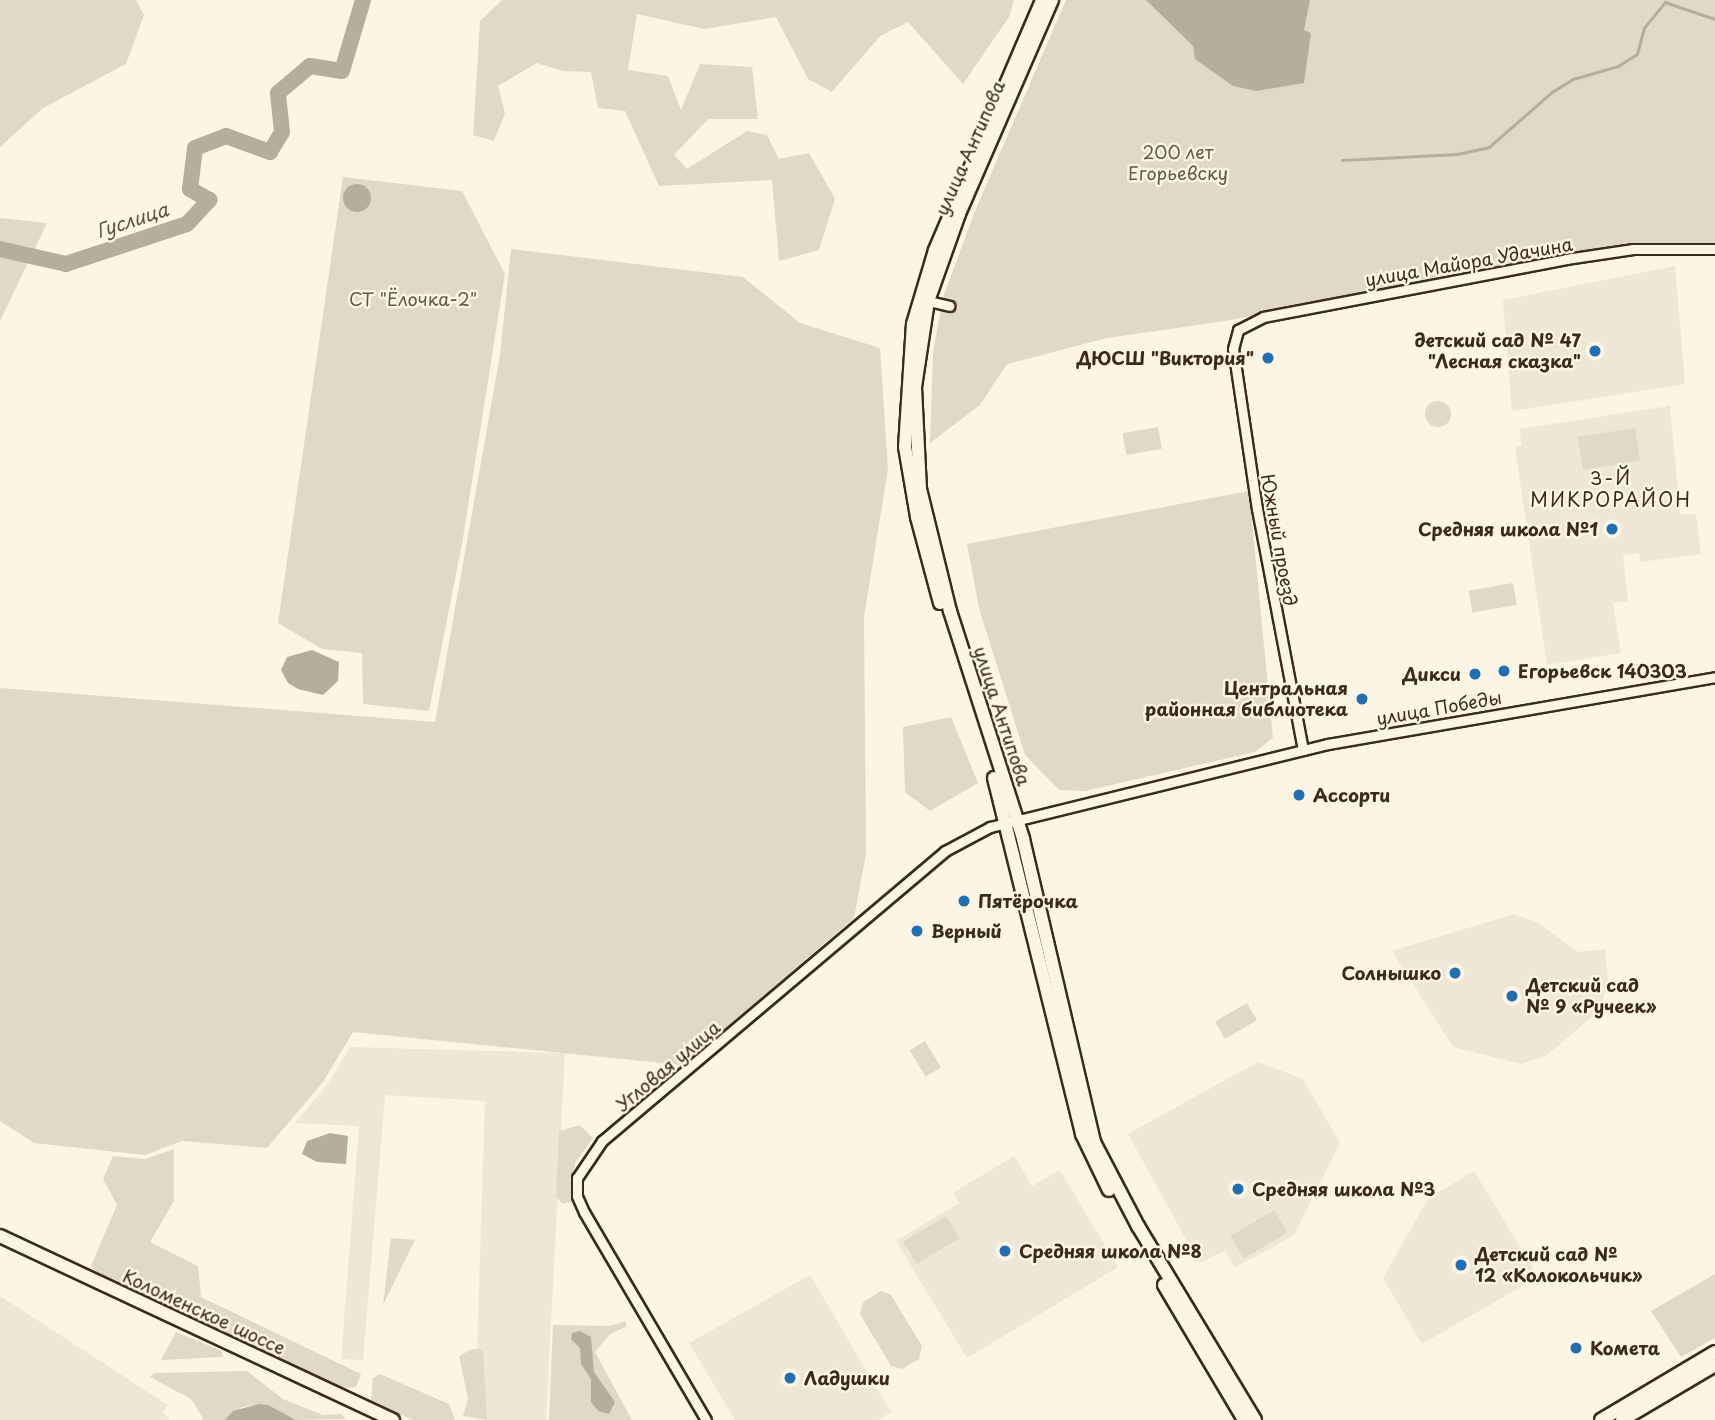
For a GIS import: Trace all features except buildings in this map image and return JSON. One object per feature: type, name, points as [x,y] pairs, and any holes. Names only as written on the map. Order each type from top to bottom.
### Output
[{"type":"main road","name":"улица Антипова","points":[[1042,0],[935,250],[913,324],[905,405],[910,484],[925,550],[1012,822],[1086,1144],[1244,1420]]},
{"type":"main road","name":"улица Антипова","points":[[1052,0],[959,214],[929,301],[915,387],[920,489],[950,611],[1012,822],[1094,1142],[1138,1226],[1255,1420]]},
{"type":"main road","name":"Коломенское шоссе","points":[[0,1236],[393,1420]]},
{"type":"main road","points":[[1622,1420],[1715,1352]]},
{"type":"main road","points":[[1601,1420],[1687,1375],[1715,1365]]},
{"type":"street","name":"улица Майора Удачина","points":[[1235,335],[1247,322],[1263,317],[1566,259],[1633,248],[1715,249]]},
{"type":"street","points":[[929,301],[949,306]]},
{"type":"street","name":"Южный проезд","points":[[1235,335],[1233,349],[1257,509],[1303,750]]},
{"type":"street","name":"улица Победы","points":[[1012,822],[1303,750],[1715,677]]},
{"type":"street","name":"Угловая улица","points":[[706,1420],[580,1202],[577,1178],[585,1162],[602,1141],[945,851],[985,828],[1012,822]]},
{"type":"shaded area","points":[[1146,0],[1310,0],[1304,30],[1311,33],[1304,83],[1256,91],[1233,86],[1195,59],[1193,46]]},
{"type":"shaded area","points":[[357,184],[367,188],[371,198],[367,208],[357,212],[347,208],[343,198],[347,188]]},
{"type":"shaded area","name":"детский сад № 47 \"Лесная сказка\"","points":[[1675,266],[1685,384],[1512,411],[1503,300]]},
{"type":"shaded area","name":"Средняя школа №1","points":[[1670,406],[1680,514],[1696,514],[1701,554],[1640,562],[1639,553],[1623,555],[1628,601],[1613,603],[1621,653],[1547,665],[1515,447],[1522,445],[1519,429]]},
{"type":"shaded area","points":[[312,650],[339,662],[338,681],[323,695],[298,689],[288,683],[281,670],[287,657]]},
{"type":"shaded area","name":"Детский сад № 9 «Ручеек»","points":[[1514,914],[1538,923],[1578,952],[1605,949],[1608,981],[1600,1010],[1546,1056],[1521,1064],[1453,1047],[1392,951]]},
{"type":"shaded area","points":[[350,1047],[565,1053],[546,1420],[485,1420],[477,1349],[485,1101],[385,1095],[363,1360],[341,1359],[359,1126],[295,1123],[327,1085]]},
{"type":"shaded area","name":"Средняя школа №3","points":[[1258,1062],[1303,1079],[1340,1143],[1294,1235],[1235,1268],[1225,1251],[1199,1263],[1128,1134]]},
{"type":"shaded area","points":[[330,1133],[348,1136],[346,1164],[317,1162],[302,1154],[307,1141]]},
{"type":"shaded area","name":"Средняя школа №8","points":[[1014,1156],[1032,1186],[1060,1170],[1118,1267],[967,1358],[896,1241],[959,1203],[953,1193]]},
{"type":"shaded area","name":"Детский сад № 12 «Колокольчик»","points":[[1474,1171],[1538,1277],[1422,1344],[1383,1278],[1428,1199]]},
{"type":"shaded area","name":"Ладушки","points":[[810,1275],[891,1412],[879,1420],[735,1420],[689,1343]]},
{"type":"shaded area","points":[[0,1296],[168,1405],[163,1412],[170,1420],[0,1420]]},
{"type":"shaded area","points":[[580,1331],[591,1337],[594,1372],[615,1402],[609,1414],[598,1411],[591,1402],[591,1379],[581,1364],[580,1348],[571,1339],[572,1333]]},
{"type":"shaded area","points":[[259,1404],[268,1405],[296,1420],[225,1420],[233,1411]]},
{"type":"green space","points":[[0,0],[136,0],[144,15],[126,64],[43,108],[0,147]]},
{"type":"green space","points":[[502,0],[1014,0],[1009,17],[963,84],[908,22],[880,36],[832,92],[808,79],[776,17],[704,29],[637,14],[628,70],[668,76],[681,110],[700,64],[752,67],[758,119],[708,119],[674,155],[687,169],[747,131],[767,135],[779,159],[809,153],[835,199],[819,250],[779,261],[772,180],[659,186],[625,111],[598,108],[591,72],[563,71],[537,63],[498,86],[505,113],[494,141],[473,135],[480,21]]},
{"type":"green space","name":"200 лет Егорьевску","points":[[1066,0],[1715,0],[1715,247],[1657,243],[1624,246],[1225,321],[1107,338],[1007,364],[980,405],[930,443],[933,352],[943,297],[975,211]]},
{"type":"green space","name":"СТ \"Ёлочка-2\"","points":[[343,177],[462,191],[505,274],[462,544],[429,711],[363,704],[362,653],[322,649],[278,623]]},
{"type":"green space","points":[[0,218],[47,223],[0,321]]},
{"type":"green space","points":[[511,249],[743,277],[800,323],[880,348],[888,469],[864,617],[866,854],[854,918],[682,1065],[353,1032],[323,1082],[267,1148],[182,1141],[145,1155],[34,1143],[0,1121],[0,688],[435,722],[500,355]]},
{"type":"green space","points":[[1438,401],[1447,405],[1451,414],[1447,423],[1438,427],[1429,423],[1425,414],[1429,405]]},
{"type":"green space","points":[[1158,427],[1162,449],[1126,455],[1123,433]]},
{"type":"green space","points":[[1635,428],[1640,461],[1583,470],[1578,437]]},
{"type":"green space","points":[[1249,491],[1273,738],[1255,752],[1085,791],[1059,790],[1025,755],[979,608],[967,544]]},
{"type":"green space","points":[[1513,583],[1517,605],[1473,612],[1469,591]]},
{"type":"green space","points":[[951,717],[978,783],[930,811],[905,792],[903,727]]},
{"type":"green space","points":[[1247,1003],[1257,1020],[1225,1039],[1215,1021]]},
{"type":"green space","points":[[925,1041],[941,1068],[926,1077],[910,1050]]},
{"type":"green space","points":[[580,1125],[593,1138],[575,1163],[572,1201],[563,1204],[556,1197],[559,1131]]},
{"type":"green space","points":[[174,1149],[174,1201],[150,1242],[198,1266],[201,1297],[361,1374],[356,1387],[341,1388],[100,1277],[91,1266],[117,1205],[103,1179],[113,1156],[145,1159]]},
{"type":"green space","points":[[1274,1210],[1287,1232],[1244,1259],[1230,1236]]},
{"type":"green space","points":[[946,1216],[959,1238],[917,1264],[903,1242]]},
{"type":"green space","points":[[391,1238],[415,1240],[383,1305]]},
{"type":"green space","points":[[1715,1274],[1715,1338],[1681,1357],[1651,1311]]},
{"type":"green space","points":[[881,1291],[891,1295],[922,1346],[919,1359],[902,1369],[891,1366],[860,1314],[863,1302]]},
{"type":"green space","points":[[625,1321],[627,1326],[609,1335],[595,1352],[632,1420],[549,1420],[553,1325],[610,1326]]},
{"type":"green space","points":[[176,1332],[222,1351],[223,1357],[161,1360]]},
{"type":"green space","points":[[472,1349],[483,1349],[487,1420],[463,1416],[468,1398],[459,1356]]},
{"type":"green space","points":[[247,1371],[283,1399],[323,1415],[341,1414],[346,1419],[296,1420],[259,1404],[242,1407],[225,1420],[204,1420],[191,1399],[150,1377],[154,1373]]},
{"type":"green space","points":[[380,1374],[449,1404],[455,1420],[412,1420],[371,1400],[373,1378]]},
{"type":"waterway","name":"Гуслица","points":[[0,249],[66,264],[187,224],[209,200],[190,189],[195,148],[226,136],[270,152],[282,132],[278,93],[310,66],[342,71],[363,0]]},
{"type":"waterway","points":[[1342,160],[1457,154],[1489,147],[1552,92],[1573,79],[1618,66],[1637,54],[1644,28],[1665,2],[1715,19]]},
{"type":"place","name":"детский сад № 47 \"Лесная сказка\"","points":[[1595,351]]},
{"type":"place","name":"ДЮСШ \"Виктория\"","points":[[1268,358]]},
{"type":"place","name":"Средняя школа №1","points":[[1612,529]]},
{"type":"place","name":"Егорьевск 140303","points":[[1504,671]]},
{"type":"place","name":"Дикси","points":[[1475,674]]},
{"type":"place","name":"Центральная районная библиотека","points":[[1362,699]]},
{"type":"place","name":"Ассорти","points":[[1299,795]]},
{"type":"place","name":"Пятёрочка","points":[[964,901]]},
{"type":"place","name":"Верный","points":[[917,931]]},
{"type":"place","name":"Солнышко","points":[[1455,973]]},
{"type":"place","name":"Детский сад № 9 «Ручеек»","points":[[1512,996]]},
{"type":"place","name":"Средняя школа №3","points":[[1238,1189]]},
{"type":"place","name":"Средняя школа №8","points":[[1005,1251]]},
{"type":"place","name":"Детский сад № 12 «Колокольчик»","points":[[1461,1265]]},
{"type":"place","name":"Комета","points":[[1576,1348]]},
{"type":"place","name":"Ладушки","points":[[790,1378]]},
{"type":"district","name":"3-Й МИКРОРАЙОН","points":[[1611,489]]}]
